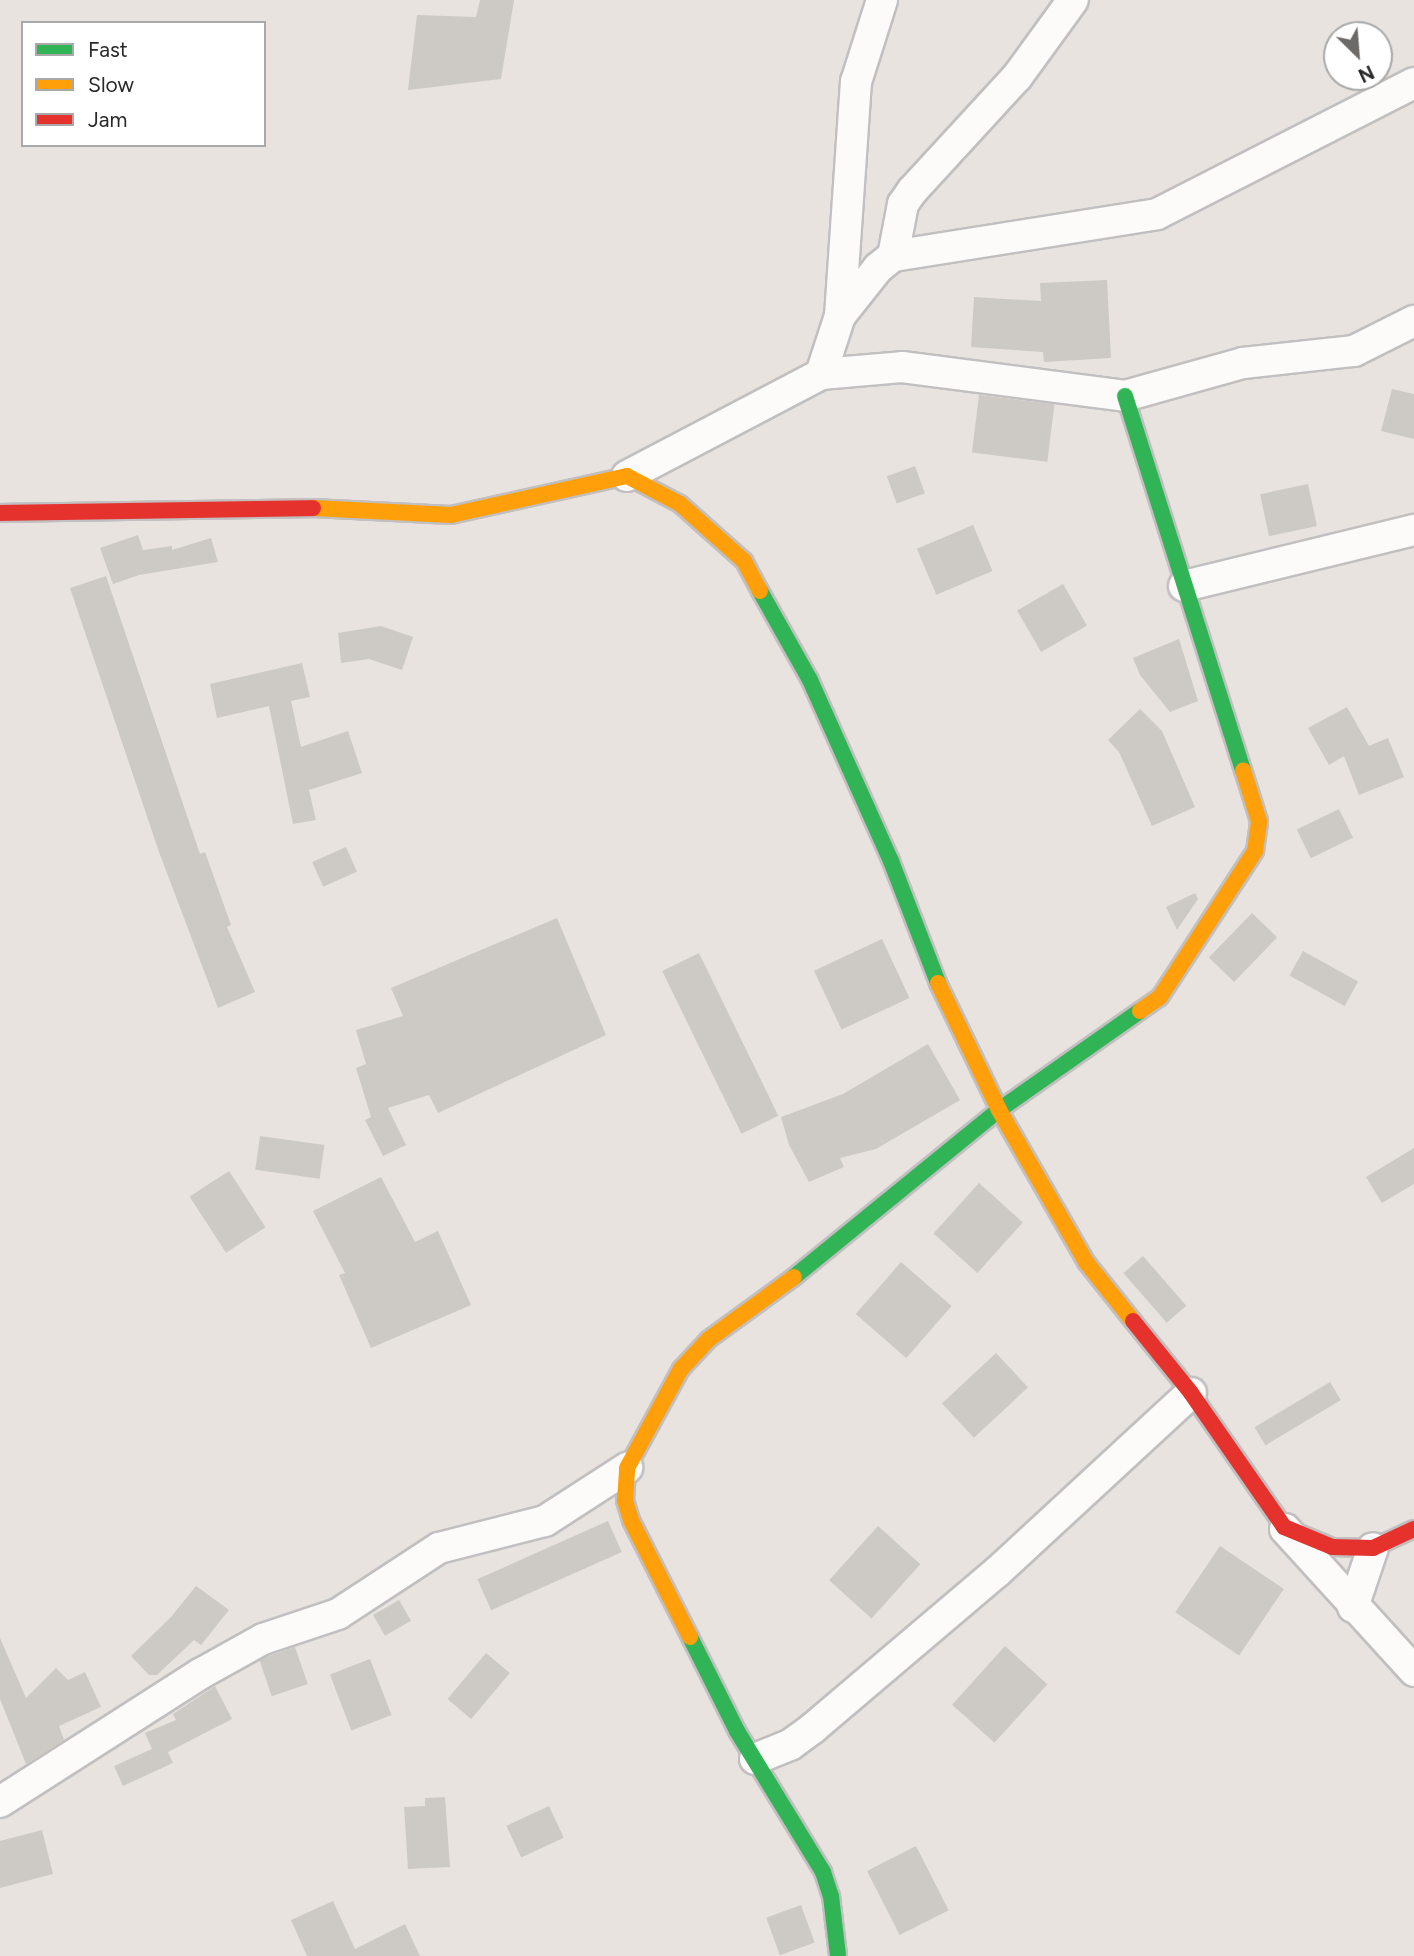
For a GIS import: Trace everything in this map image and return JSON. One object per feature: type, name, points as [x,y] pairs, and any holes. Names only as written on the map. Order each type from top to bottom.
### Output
[{"type":"street","points":[[821,374],[840,316],[856,82],[882,0]]},
{"type":"street","points":[[893,256],[903,204],[912,191],[1017,77],[1073,0]]},
{"type":"street","points":[[840,316],[878,268],[893,256],[1157,214],[1414,83]]},
{"type":"street","points":[[0,513],[334,508],[452,515],[627,477],[821,374],[902,367],[1125,396],[1243,363],[1354,351],[1414,321]]},
{"type":"street","points":[[838,1956],[831,1896],[823,1872],[755,1759],[631,1520],[625,1500],[627,1468],[681,1370],[709,1339],[815,1261],[999,1110],[1160,997],[1255,851],[1259,821],[1125,396]]},
{"type":"street","points":[[627,477],[680,504],[744,561],[810,680],[891,861],[943,998],[999,1110],[1086,1262],[1191,1393],[1284,1527],[1353,1607],[1414,1671]]},
{"type":"street","points":[[1184,586],[1414,530]]},
{"type":"street","points":[[755,1759],[790,1745],[813,1728],[997,1572],[1191,1393]]},
{"type":"street","points":[[0,1802],[200,1674],[263,1639],[338,1614],[439,1548],[545,1521],[627,1468]]},
{"type":"street","points":[[1284,1527],[1332,1547],[1373,1548],[1414,1529]]},
{"type":"street","points":[[1353,1607],[1373,1548]]},
{"type":"building","points":[[480,0],[514,0],[501,79],[408,90],[417,15],[476,17]]},
{"type":"building","points":[[1107,280],[1111,358],[1044,362],[1043,352],[971,347],[974,297],[1041,301],[1040,283]]},
{"type":"building","points":[[1392,389],[1414,394],[1414,439],[1381,431]]},
{"type":"building","points":[[979,395],[1054,404],[1047,462],[972,453]]},
{"type":"building","points":[[915,466],[925,493],[897,504],[887,476]]},
{"type":"building","points":[[1308,484],[1317,526],[1269,536],[1260,494]]},
{"type":"building","points":[[973,525],[993,571],[936,595],[917,549]]},
{"type":"building","points":[[138,535],[143,550],[172,546],[172,550],[211,538],[218,562],[139,575],[113,584],[100,548]]},
{"type":"building","points":[[106,576],[200,854],[205,852],[231,925],[227,927],[255,992],[218,1008],[159,852],[70,588]]},
{"type":"building","points":[[1063,584],[1087,626],[1041,652],[1017,610]]},
{"type":"building","points":[[381,626],[413,637],[402,670],[369,659],[341,663],[338,633]]},
{"type":"building","points":[[1179,639],[1198,701],[1170,712],[1140,675],[1133,658]]},
{"type":"building","points":[[302,663],[310,697],[291,701],[301,747],[348,731],[362,773],[309,790],[316,820],[293,824],[269,706],[217,718],[210,684]]},
{"type":"building","points":[[1347,707],[1369,746],[1388,738],[1404,777],[1359,795],[1344,756],[1329,765],[1308,728]]},
{"type":"building","points":[[1140,709],[1162,731],[1195,807],[1152,826],[1119,752],[1108,740]]},
{"type":"building","points":[[1339,809],[1353,838],[1311,858],[1297,830]]},
{"type":"building","points":[[346,847],[357,872],[323,887],[312,862]]},
{"type":"building","points":[[1195,893],[1198,899],[1177,930],[1166,907]]},
{"type":"building","points":[[1252,913],[1277,937],[1234,982],[1209,958]]},
{"type":"building","points":[[557,918],[606,1035],[438,1113],[429,1095],[388,1108],[406,1145],[383,1156],[365,1120],[371,1117],[356,1068],[366,1064],[356,1030],[403,1016],[391,988]]},
{"type":"building","points":[[882,939],[909,998],[841,1030],[814,971]]},
{"type":"building","points":[[1303,951],[1358,982],[1345,1006],[1289,975]]},
{"type":"building","points":[[699,953],[778,1116],[741,1134],[662,971]]},
{"type":"building","points":[[928,1044],[960,1100],[876,1149],[840,1158],[844,1167],[809,1182],[789,1145],[781,1117],[843,1094]]},
{"type":"building","points":[[260,1136],[324,1145],[320,1179],[255,1170]]},
{"type":"building","points":[[1414,1148],[1414,1184],[1382,1203],[1366,1177]]},
{"type":"building","points":[[229,1171],[265,1227],[226,1253],[190,1197]]},
{"type":"building","points":[[381,1177],[415,1242],[438,1231],[471,1305],[371,1348],[339,1275],[345,1273],[313,1211]]},
{"type":"building","points":[[979,1183],[1023,1222],[977,1273],[933,1234]]},
{"type":"building","points":[[1143,1256],[1186,1306],[1167,1323],[1123,1273]]},
{"type":"building","points":[[901,1262],[952,1306],[906,1358],[856,1314]]},
{"type":"building","points":[[996,1353],[1028,1387],[974,1438],[942,1403]]},
{"type":"building","points":[[1330,1382],[1341,1400],[1265,1445],[1255,1427]]},
{"type":"building","points":[[608,1521],[622,1552],[491,1610],[477,1579]]},
{"type":"building","points":[[878,1526],[920,1564],[872,1618],[829,1580]]},
{"type":"building","points":[[1220,1546],[1284,1589],[1239,1655],[1175,1612]]},
{"type":"building","points":[[196,1586],[229,1610],[201,1645],[194,1640],[157,1675],[149,1675],[131,1656],[171,1617]]},
{"type":"building","points":[[399,1600],[411,1621],[385,1636],[373,1615]]},
{"type":"building","points":[[0,1638],[26,1698],[56,1668],[68,1680],[85,1672],[101,1707],[59,1726],[64,1740],[26,1764],[0,1699]]},
{"type":"building","points":[[1005,1646],[1047,1684],[994,1743],[952,1705]]},
{"type":"building","points":[[295,1647],[308,1684],[272,1696],[259,1659]]},
{"type":"building","points":[[486,1653],[510,1673],[471,1719],[447,1699]]},
{"type":"building","points":[[370,1659],[392,1715],[351,1730],[330,1674]]},
{"type":"building","points":[[215,1686],[232,1719],[168,1752],[173,1763],[123,1786],[114,1766],[152,1749],[145,1733],[176,1720],[173,1714]]},
{"type":"building","points":[[445,1797],[450,1867],[408,1869],[404,1807],[425,1806],[425,1798]]},
{"type":"building","points":[[549,1806],[564,1838],[521,1858],[506,1826]]},
{"type":"building","points":[[42,1830],[53,1874],[0,1888],[0,1841]]},
{"type":"building","points":[[916,1846],[949,1910],[900,1935],[867,1871]]},
{"type":"building","points":[[333,1901],[355,1949],[405,1924],[420,1956],[307,1956],[291,1920]]},
{"type":"building","points":[[801,1905],[815,1943],[780,1955],[766,1918]]},
{"type":"traffic: fast","points":[[1125,396],[1243,770]]},
{"type":"traffic: fast","points":[[760,591],[810,680],[891,861],[938,983]]},
{"type":"traffic: fast","points":[[794,1277],[999,1110],[1140,1011]]},
{"type":"traffic: fast","points":[[690,1637],[737,1731],[823,1872],[831,1896],[838,1956]]},
{"type":"traffic: slow","points":[[313,508],[451,515],[627,476],[680,504],[744,561],[760,591]]},
{"type":"traffic: slow","points":[[1140,1011],[1160,997],[1255,851],[1259,821],[1243,770]]},
{"type":"traffic: slow","points":[[938,983],[999,1110],[1086,1262],[1133,1321]]},
{"type":"traffic: slow","points":[[690,1637],[631,1520],[625,1500],[627,1468],[681,1369],[709,1339],[794,1277]]},
{"type":"traffic: jam","points":[[0,513],[313,508]]},
{"type":"traffic: jam","points":[[1133,1321],[1191,1393],[1284,1527],[1332,1547],[1373,1548],[1414,1529]]}]
